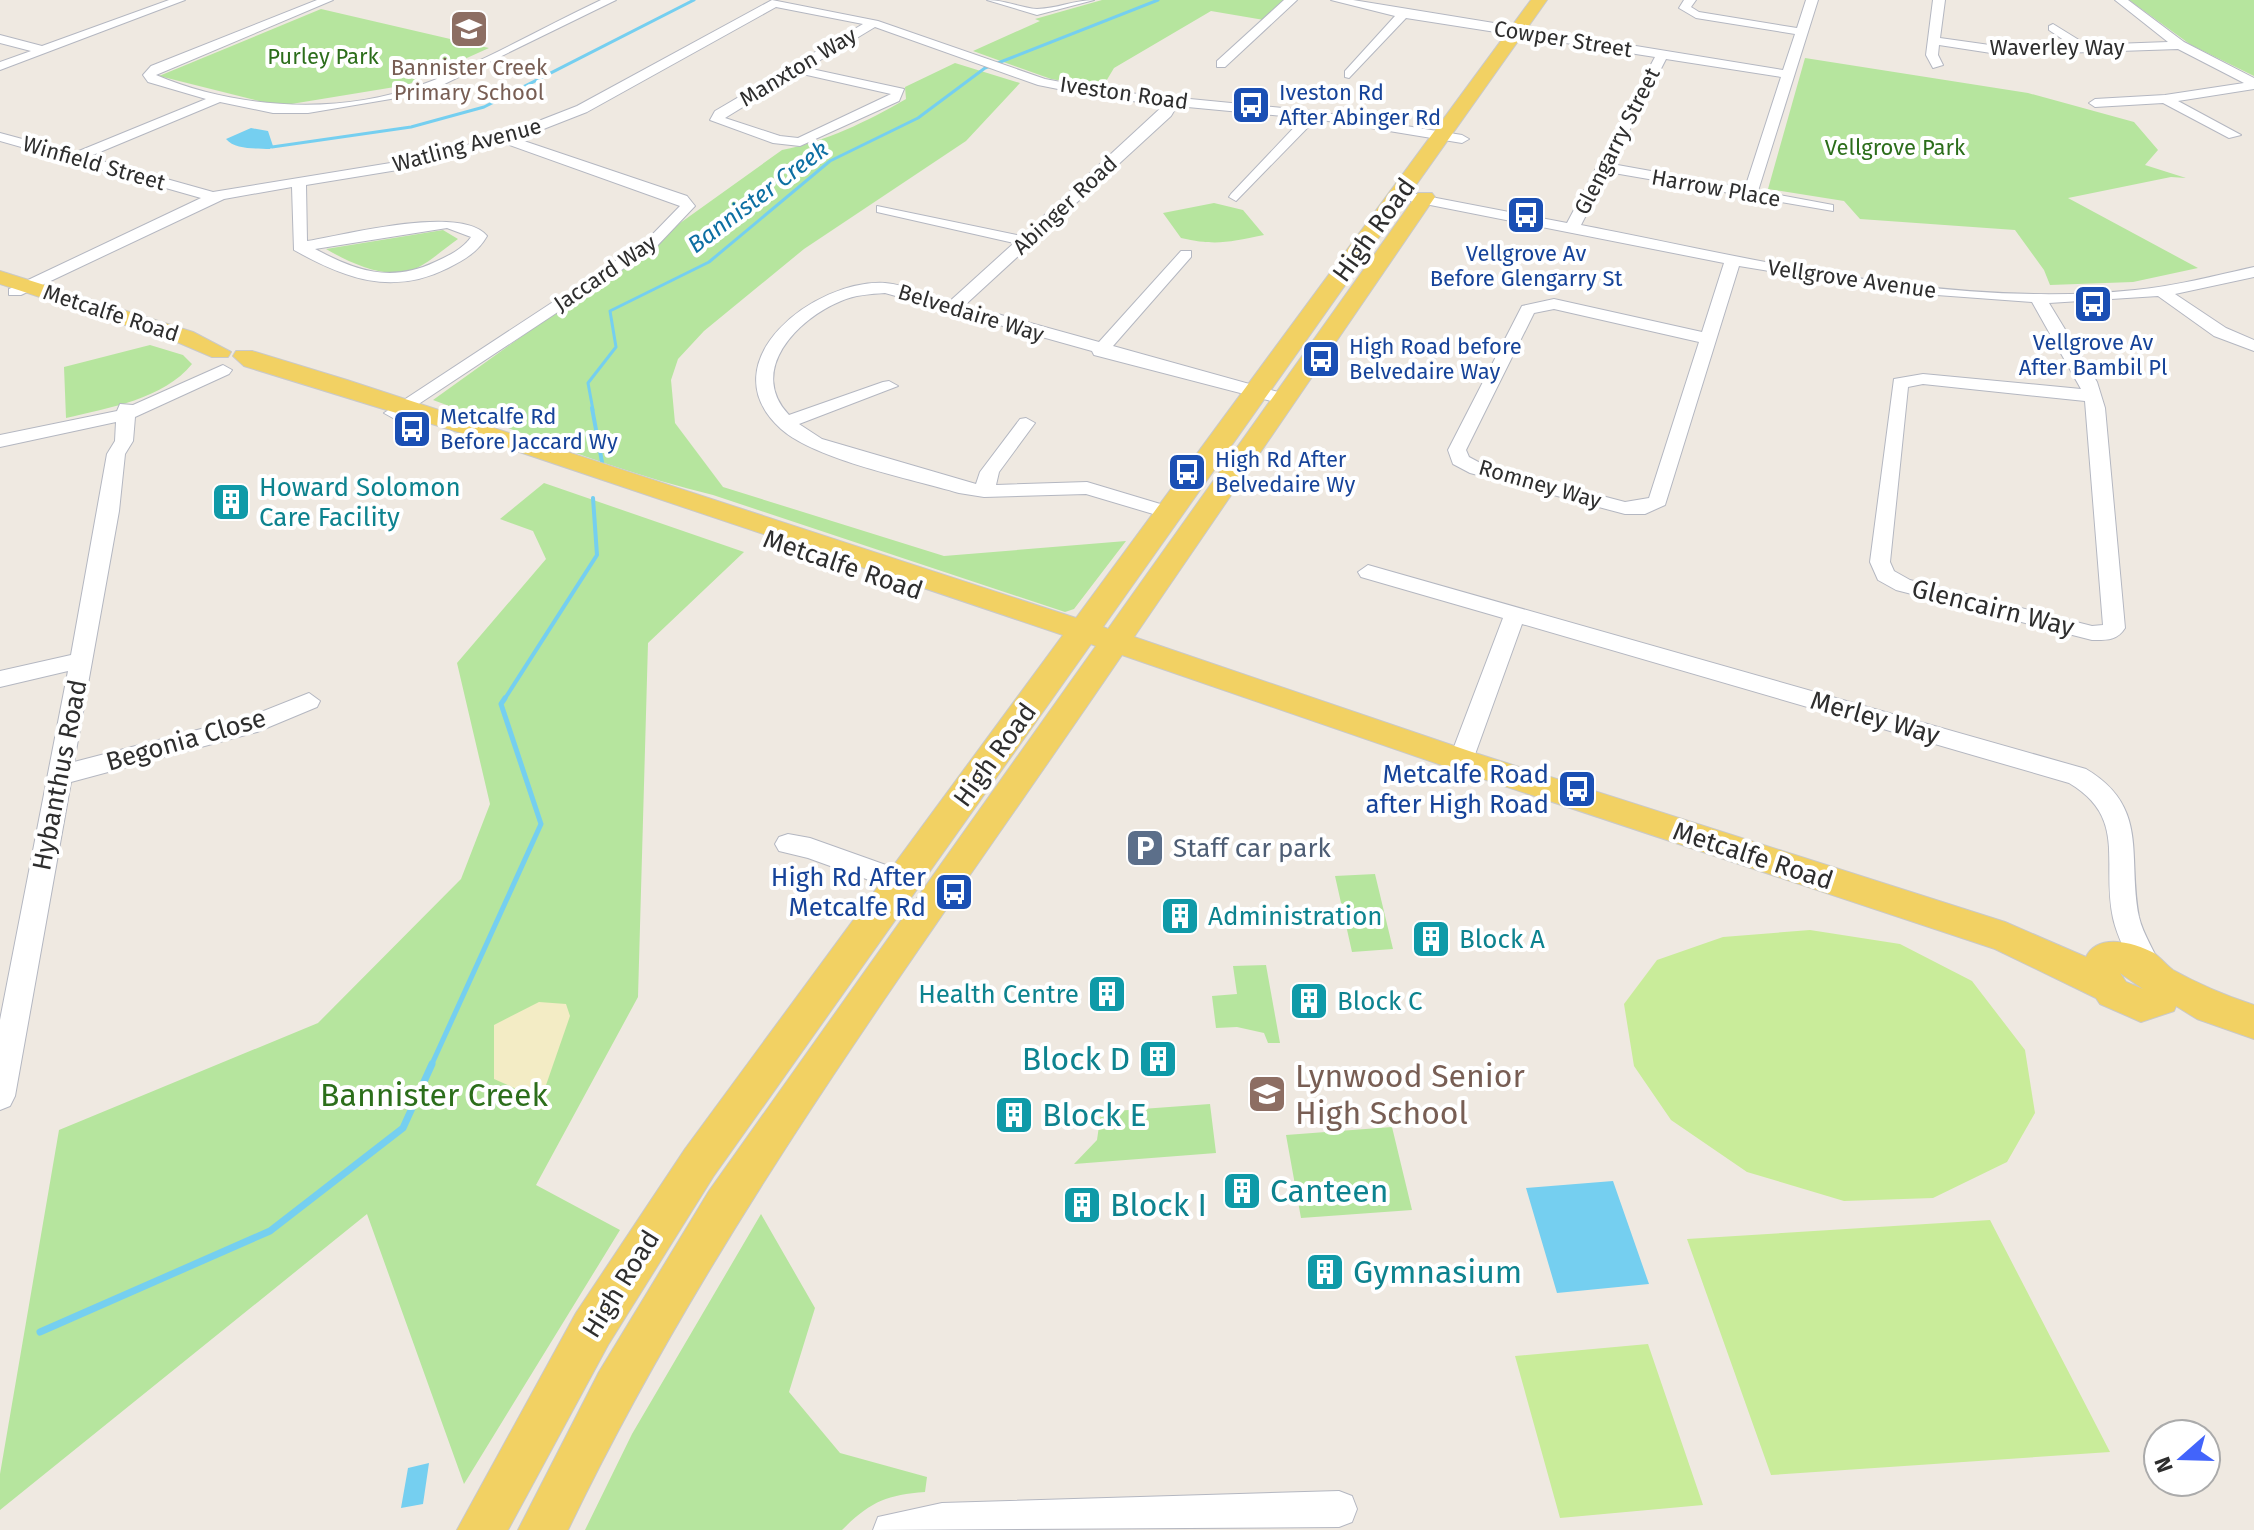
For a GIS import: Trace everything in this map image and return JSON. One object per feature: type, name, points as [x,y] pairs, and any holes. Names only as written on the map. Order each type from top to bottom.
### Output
[{"type":"main road","name":"High Road","points":[[481,1530],[592,1329],[655,1230],[905,882],[1096,643],[1283,399],[1417,193],[1442,135],[1539,0]]},
{"type":"main road","points":[[1532,41],[1560,0]]},
{"type":"main road","points":[[1448,161],[1466,134]]},
{"type":"main road","name":"High Road","points":[[542,1530],[599,1415],[676,1278],[1096,643],[1170,513],[1254,392],[1417,193]]},
{"type":"main road","name":"Metcalfe Road","points":[[11,286],[220,362],[398,410],[1096,643],[1341,732],[1461,760],[2044,953],[2131,975],[2189,1009],[2210,1007],[2254,1022]]},
{"type":"street","points":[[0,64],[171,0]]},
{"type":"street","points":[[0,39],[40,49],[179,0]]},
{"type":"street","points":[[327,0],[155,69],[149,75],[152,79],[282,110],[421,90],[610,0]]},
{"type":"street","points":[[993,0],[1037,12],[1088,0]]},
{"type":"street","points":[[1221,64],[1291,0]]},
{"type":"street","name":"Cowper Street","points":[[1337,0],[1516,32],[1532,41],[1662,55],[1790,75]]},
{"type":"street","points":[[1690,0],[1685,8],[1696,15],[1802,32]]},
{"type":"street","points":[[1750,194],[1812,0]]},
{"type":"street","points":[[1937,65],[1932,55],[1939,0]]},
{"type":"street","points":[[2121,0],[2180,45],[2254,84]]},
{"type":"street","name":"Iveston Road","points":[[775,3],[874,23],[1042,82],[1108,95],[1313,115],[1442,135],[1466,134]]},
{"type":"street","name":"Watling Avenue","points":[[11,286],[210,200],[416,163],[505,139],[582,109],[775,3]]},
{"type":"street","points":[[1349,74],[1403,14]]},
{"type":"street","name":"Manxton Way","points":[[797,69],[899,92],[894,98],[851,121],[800,142],[778,140],[717,120],[797,69],[874,23]]},
{"type":"street","points":[[2053,28],[2084,48]]},
{"type":"street","name":"Waverley Way","points":[[1934,41],[2004,51],[2180,45]]},
{"type":"street","name":"Glengarry Street","points":[[1572,228],[1662,55]]},
{"type":"street","points":[[2095,103],[2165,99],[2254,84]]},
{"type":"street","points":[[75,158],[221,97]]},
{"type":"street","points":[[2165,99],[2234,135]]},
{"type":"street","name":"Abinger Road","points":[[954,306],[1166,113],[1173,101]]},
{"type":"street","points":[[1236,197],[1313,115]]},
{"type":"street","name":"Winfield Street","points":[[0,137],[188,190],[210,200]]},
{"type":"street","name":"Jaccard Way","points":[[398,410],[651,244],[688,206],[682,199],[505,139]]},
{"type":"street","name":"Harrow Place","points":[[1604,167],[1828,208]]},
{"type":"street","points":[[299,183],[299,247]]},
{"type":"street","name":"Vellgrove Avenue","points":[[1417,193],[1572,228],[1846,283],[2038,298],[2162,292],[2254,272]]},
{"type":"street","points":[[882,209],[1025,241]]},
{"type":"street","points":[[447,224],[472,229],[479,236],[475,246],[419,278],[394,283],[337,268],[299,247],[447,224]]},
{"type":"street","points":[[1100,351],[1186,254]]},
{"type":"street","name":"Romney Way","points":[[1708,339],[1554,304],[1528,309],[1457,450],[1460,460],[1477,469],[1625,508],[1645,508],[1658,501],[1733,260]]},
{"type":"street","name":"Belvedaire Way","points":[[1170,513],[1087,488],[984,491],[815,443],[800,435],[766,399],[762,385],[764,359],[774,345],[826,301],[857,291],[885,288],[1100,351],[1283,399]]},
{"type":"street","points":[[2162,292],[2220,332],[2254,346]]},
{"type":"street","name":"Glencairn Way","points":[[2038,298],[2093,396],[2115,618],[2112,630],[2092,633],[1903,585],[1885,575],[1880,562],[1900,383],[1923,379],[2093,396]]},
{"type":"street","points":[[0,441],[118,413],[220,362]]},
{"type":"street","points":[[787,422],[889,386]]},
{"type":"street","name":"Hybanthus Road","points":[[0,1096],[4,1046],[82,660],[116,454],[118,413]]},
{"type":"street","points":[[984,491],[990,472],[1026,423]]},
{"type":"street","name":"Merley Way","points":[[1368,572],[2077,776],[2098,785],[2117,812],[2131,975]]},
{"type":"street","points":[[1461,760],[1515,614]]},
{"type":"street","points":[[0,679],[82,660]]},
{"type":"street","name":"Begonia Close","points":[[61,775],[257,723],[309,701]]},
{"type":"street","points":[[788,844],[810,848],[905,882]]},
{"type":"street","points":[[891,1530],[942,1521],[1339,1509]]},
{"type":"green space","points":[[1102,0],[1285,0],[1264,20],[1211,11],[1114,68],[1102,88],[1051,79],[973,51],[1040,21],[1035,19]]},
{"type":"green space","points":[[2129,0],[2254,0],[2254,76],[2191,45]]},
{"type":"green space","name":"Purley Park","points":[[321,9],[489,48],[407,85],[279,106],[159,76]]},
{"type":"green space","name":"Vellgrove Park","points":[[1805,58],[2028,93],[2134,122],[2158,150],[2145,165],[2186,178],[2171,177],[2068,198],[2198,268],[2133,282],[2050,285],[2044,270],[2015,230],[1860,219],[1844,201],[1768,189]]},
{"type":"green space","name":"Bannister Creek","points":[[955,63],[1020,83],[966,141],[804,249],[704,331],[678,359],[671,380],[675,423],[723,487],[944,556],[1126,541],[1074,609],[1065,612],[713,495],[607,464],[433,400],[782,150],[830,136],[876,115],[906,99],[905,87]]},
{"type":"green space","points":[[1214,203],[1243,210],[1264,235],[1222,242],[1181,238],[1163,213]]},
{"type":"green space","points":[[443,230],[458,239],[422,265],[406,272],[370,269],[326,249]]},
{"type":"green space","points":[[150,345],[183,355],[192,364],[180,376],[151,394],[66,418],[64,367]]},
{"type":"green space","name":"Bannister Creek","points":[[544,483],[744,552],[648,643],[638,997],[536,1185],[620,1230],[464,1484],[367,1214],[0,1510],[0,1474],[59,1130],[318,1023],[461,879],[490,804],[457,663],[546,559],[533,531],[500,519]]},
{"type":"green space","points":[[1375,874],[1393,949],[1352,952],[1335,876]]},
{"type":"green space","points":[[1810,930],[1900,944],[1972,981],[2025,1050],[2035,1113],[2007,1162],[1933,1198],[1844,1201],[1747,1172],[1671,1120],[1634,1066],[1624,1004],[1657,960],[1723,937]]},
{"type":"green space","points":[[1266,965],[1280,1043],[1268,1043],[1264,1033],[1237,1027],[1216,1028],[1212,996],[1237,994],[1233,966]]},
{"type":"green space","points":[[1210,1104],[1216,1153],[1074,1164],[1097,1140],[1101,1112]]},
{"type":"green space","points":[[1392,1127],[1412,1210],[1301,1218],[1286,1135]]},
{"type":"green space","points":[[761,1214],[815,1308],[789,1392],[840,1453],[927,1477],[925,1492],[900,1495],[870,1506],[842,1530],[585,1530],[632,1434]]},
{"type":"green space","points":[[1990,1220],[2110,1452],[1771,1475],[1687,1239]]},
{"type":"green space","points":[[1648,1344],[1703,1505],[1560,1518],[1515,1356]]},
{"type":"sand","points":[[539,1002],[566,1004],[570,1016],[545,1088],[528,1094],[494,1079],[494,1025]]},
{"type":"water","points":[[251,128],[268,131],[273,146],[270,149],[246,148],[226,139]]},
{"type":"water","points":[[1613,1181],[1649,1284],[1557,1293],[1526,1188]]},
{"type":"water","points":[[429,1463],[423,1504],[401,1508],[408,1468]]},
{"type":"waterway","points":[[272,147],[411,127],[484,107],[694,0]]},
{"type":"waterway","name":"Bannister Creek","points":[[593,410],[588,383],[616,347],[610,311],[709,262],[830,161],[918,118],[985,68],[1158,0]]},
{"type":"waterway","name":"Bannister Creek","points":[[592,408],[602,462]]},
{"type":"waterway","name":"Bannister Creek","points":[[504,700],[597,555],[593,498]]},
{"type":"waterway","name":"Bannister Creek","points":[[431,1066],[541,824],[501,704],[505,698]]},
{"type":"waterway","name":"Bannister Creek","points":[[40,1332],[270,1231],[403,1128],[432,1064]]},
{"type":"place","name":"Bannister Creek Primary School","points":[[469,29]]},
{"type":"place","name":"Iveston Rd After Abinger Rd","points":[[1251,105]]},
{"type":"place","name":"Vellgrove Av Before Glengarry St","points":[[1526,215]]},
{"type":"place","name":"Vellgrove Av After Bambil Pl","points":[[2093,304]]},
{"type":"place","name":"High Road before Belvedaire Way","points":[[1321,359]]},
{"type":"place","name":"Metcalfe Rd Before Jaccard Wy","points":[[412,429]]},
{"type":"place","name":"High Rd After Belvedaire Wy","points":[[1187,472]]},
{"type":"place","name":"Howard Solomon Care Facility","points":[[231,502]]},
{"type":"place","name":"Metcalfe Road after High Road","points":[[1577,789]]},
{"type":"place","name":"Staff car park","points":[[1145,848]]},
{"type":"place","name":"High Rd After Metcalfe Rd","points":[[954,892]]},
{"type":"place","name":"Administration","points":[[1180,916]]},
{"type":"place","name":"Block A","points":[[1431,939]]},
{"type":"place","name":"Health Centre","points":[[1107,994]]},
{"type":"place","name":"Block C","points":[[1309,1001]]},
{"type":"place","name":"Block D","points":[[1158,1059]]},
{"type":"place","name":"Lynwood Senior High School","points":[[1267,1094]]},
{"type":"place","name":"Block E","points":[[1014,1115]]},
{"type":"place","name":"Canteen","points":[[1242,1191]]},
{"type":"place","name":"Block I","points":[[1082,1205]]},
{"type":"place","name":"Gymnasium","points":[[1325,1272]]}]
